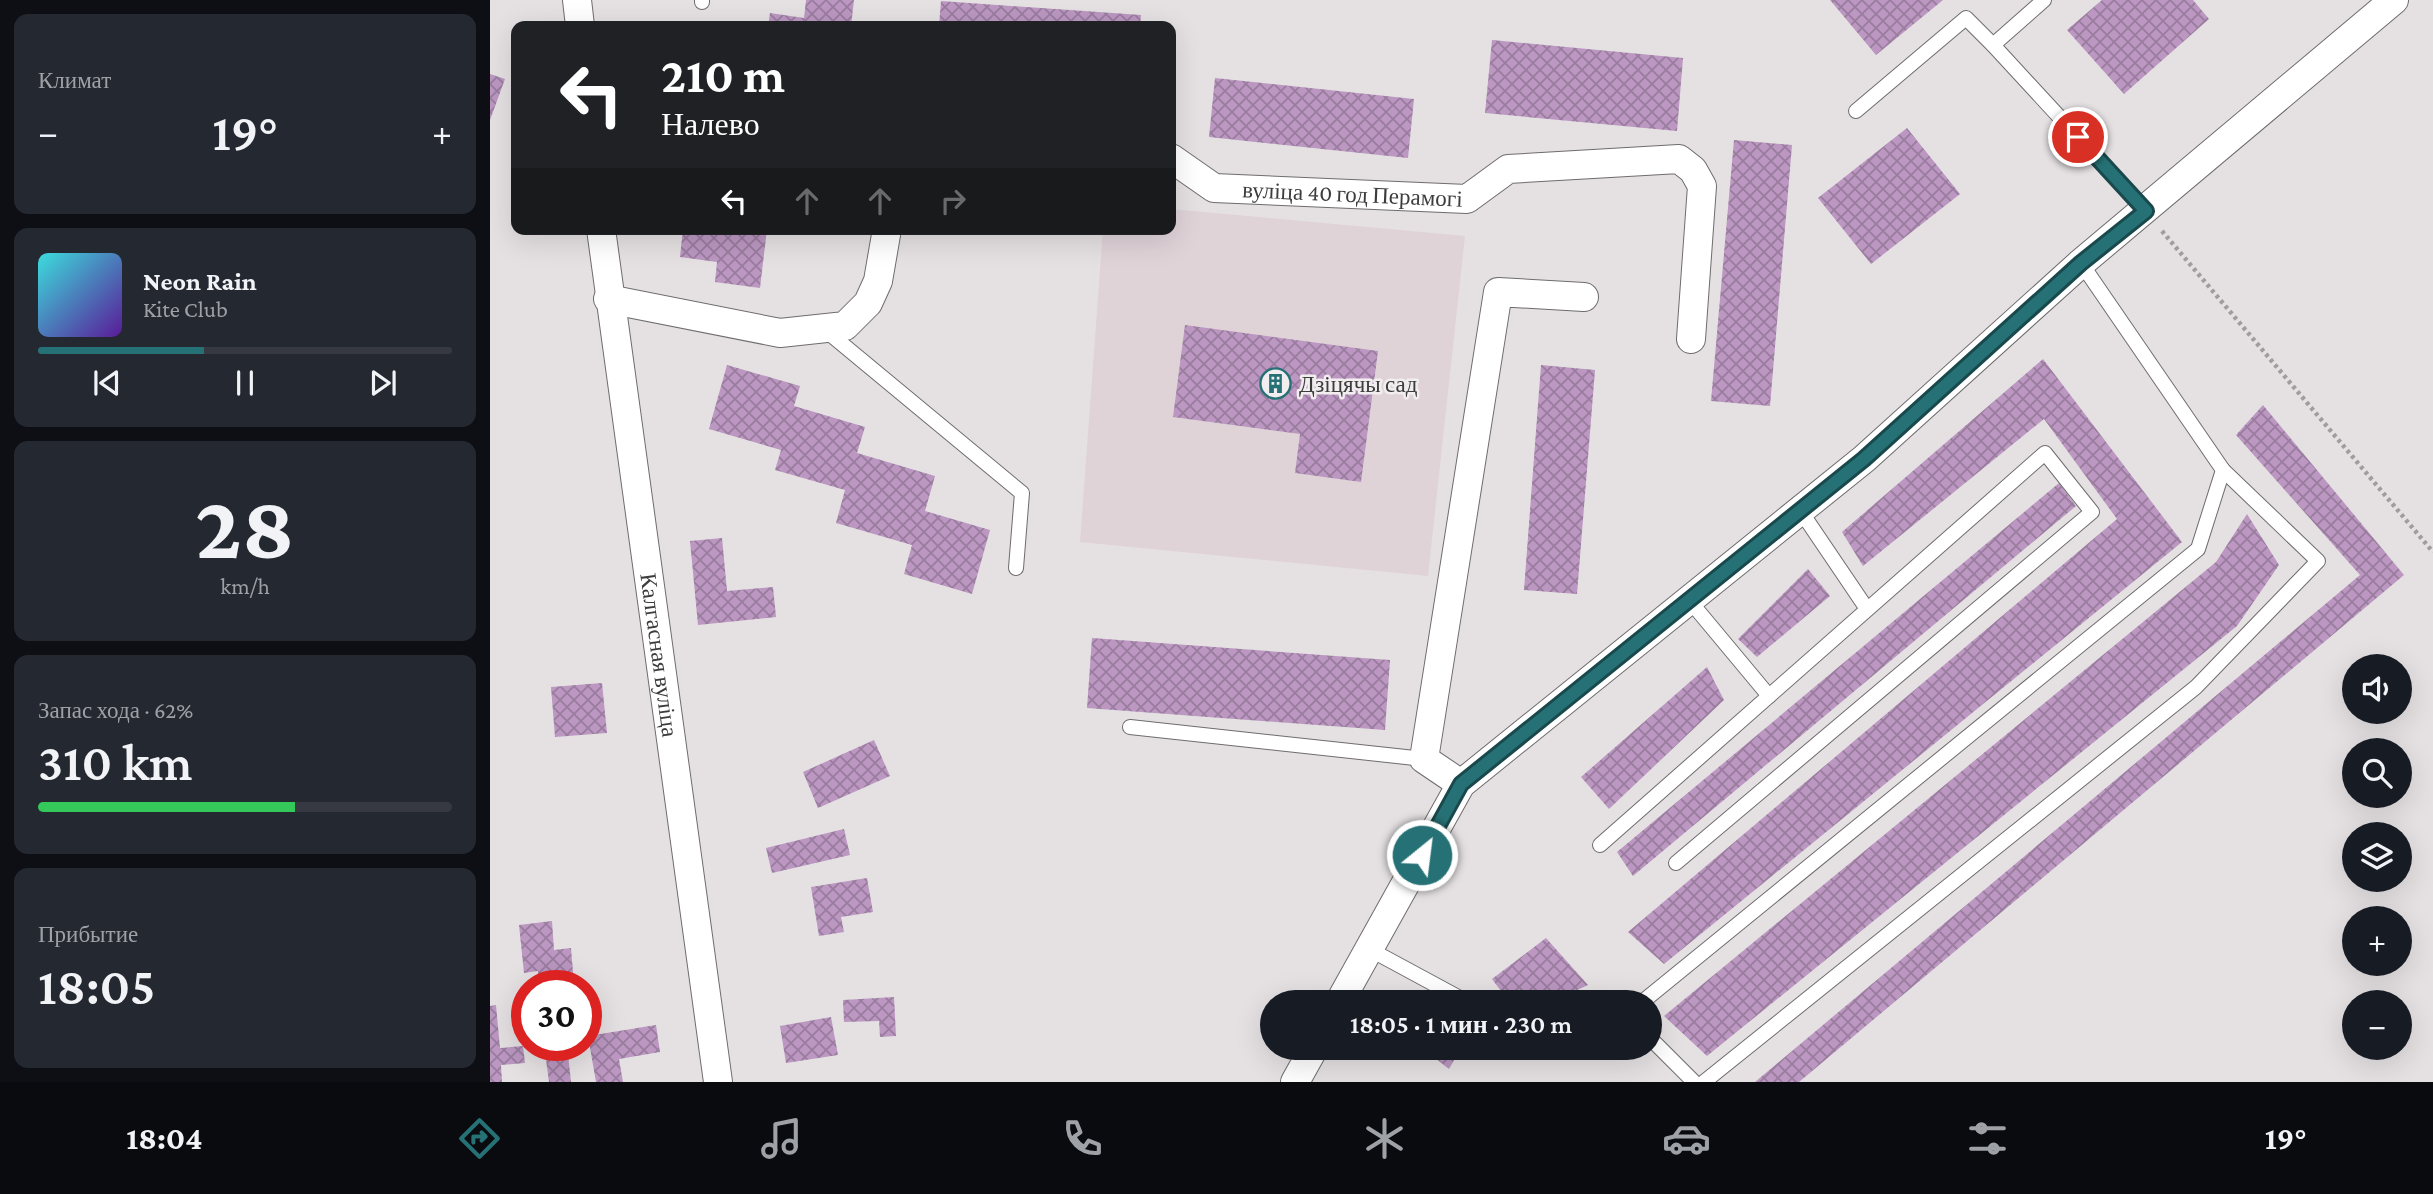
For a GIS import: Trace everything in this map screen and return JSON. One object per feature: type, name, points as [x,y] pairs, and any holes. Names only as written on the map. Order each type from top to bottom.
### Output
[{"type":"street","points":[[577,0],[579,21]]},
{"type":"street","points":[[1346,990],[1461,784],[1864,459],[2081,263],[2394,0]]},
{"type":"street","name":"вуліца 40 год Перамогі","points":[[1176,161],[1214,188],[1467,199],[1508,169],[1679,159],[1693,170],[1702,186],[1691,339]]},
{"type":"street","name":"Калгасная вуліца","points":[[602,235],[608,299],[718,1082]]},
{"type":"street","points":[[608,299],[780,333],[845,326],[868,303],[878,281],[886,235]]},
{"type":"street","points":[[1461,784],[1424,759],[1498,292],[1584,297]]},
{"type":"street","points":[[1296,1082],[1308,1060]]},
{"type":"lane","points":[[1993,45],[2043,0]]},
{"type":"lane","points":[[1856,111],[1966,18],[2146,211]]},
{"type":"lane","points":[[1704,1082],[2196,687],[2318,561],[2222,470],[2081,263]]},
{"type":"lane","points":[[823,328],[1022,493],[1016,568]]},
{"type":"lane","points":[[1600,845],[2045,453],[2092,512],[1676,863]]},
{"type":"lane","points":[[1658,990],[2198,548],[2222,470]]},
{"type":"lane","points":[[1800,510],[1867,609]]},
{"type":"lane","points":[[1689,600],[1769,696]]},
{"type":"lane","points":[[1130,727],[1424,759]]},
{"type":"lane","points":[[1369,949],[1445,990]]},
{"type":"lane","points":[[1662,1050],[1695,1082]]},
{"type":"path","points":[[2146,211],[2433,552]]},
{"type":"shaded area","points":[[1176,209],[1465,236],[1428,576],[1080,542],[1103,235],[1176,235]]},
{"type":"building","points":[[806,0],[854,0],[852,21],[769,21],[770,13],[804,18]]},
{"type":"building","points":[[1830,0],[1943,0],[1876,55]]},
{"type":"building","points":[[2102,0],[2193,0],[2209,19],[2124,94],[2067,30]]},
{"type":"building","points":[[941,1],[1141,15],[1140,21],[939,21]]},
{"type":"building","points":[[1492,40],[1683,58],[1677,131],[1485,113]]},
{"type":"building","points":[[490,74],[505,79],[490,120]]},
{"type":"building","points":[[1215,78],[1414,99],[1408,158],[1209,137]]},
{"type":"building","points":[[1907,128],[1960,194],[1871,264],[1818,198]]},
{"type":"building","points":[[1734,140],[1792,145],[1770,406],[1711,401]]},
{"type":"building","points":[[682,235],[766,235],[760,288],[715,282],[717,262],[680,257]]},
{"type":"building","name":"Дзіцячы сад","points":[[1185,325],[1378,351],[1361,482],[1295,473],[1300,434],[1173,417]]},
{"type":"building","points":[[2043,359],[2182,542],[1664,964],[1628,932],[2117,519],[2044,419],[1863,566],[1842,532]]},
{"type":"building","points":[[727,365],[800,386],[794,406],[865,427],[857,453],[935,476],[925,511],[990,530],[972,594],[904,574],[912,545],[836,523],[845,490],[775,470],[781,450],[709,429]]},
{"type":"building","points":[[1541,365],[1595,370],[1577,594],[1524,590]]},
{"type":"building","points":[[2263,405],[2404,575],[1799,1082],[1755,1082],[2360,575],[2236,435]]},
{"type":"building","points":[[2059,483],[2076,506],[1633,876],[1617,852]]},
{"type":"building","points":[[2247,514],[2279,565],[2237,626],[1707,1056],[1664,1016],[2216,562]]},
{"type":"building","points":[[722,538],[727,591],[773,587],[776,617],[698,625],[690,541]]},
{"type":"building","points":[[1808,569],[1830,596],[1757,657],[1738,639]]},
{"type":"building","points":[[1092,638],[1390,660],[1385,730],[1087,708]]},
{"type":"building","points":[[1707,667],[1724,700],[1609,809],[1581,777]]},
{"type":"building","points":[[602,683],[607,733],[555,737],[551,687]]},
{"type":"building","points":[[874,740],[890,776],[818,808],[803,772]]},
{"type":"building","points":[[844,829],[850,855],[772,873],[766,848]]},
{"type":"building","points":[[867,878],[873,912],[841,917],[844,932],[819,936],[811,887]]},
{"type":"building","points":[[552,921],[554,950],[571,948],[573,970],[524,970],[519,925]]},
{"type":"building","points":[[1546,938],[1588,985],[1577,990],[1500,990],[1492,979]]},
{"type":"building","points":[[894,997],[896,1036],[880,1037],[879,1021],[844,1022],[843,1000]]},
{"type":"building","points":[[496,1005],[500,1048],[511,1047],[511,1061],[525,1061],[501,1065],[502,1082],[490,1082],[490,1006]]},
{"type":"building","points":[[831,1017],[838,1055],[786,1063],[780,1026]]},
{"type":"building","points":[[656,1025],[660,1052],[619,1059],[623,1082],[596,1082],[592,1061],[602,1061],[602,1034]]},
{"type":"building","points":[[1438,1060],[1454,1060],[1449,1069]]},
{"type":"building","points":[[546,1061],[569,1061],[571,1082],[549,1082]]},
{"type":"place","name":"Дзіцячы сад","points":[[1276,384]]},
{"type":"route","points":[[1422,855],[1461,784],[1864,459],[2081,263],[2146,211],[2078,137]]}]
